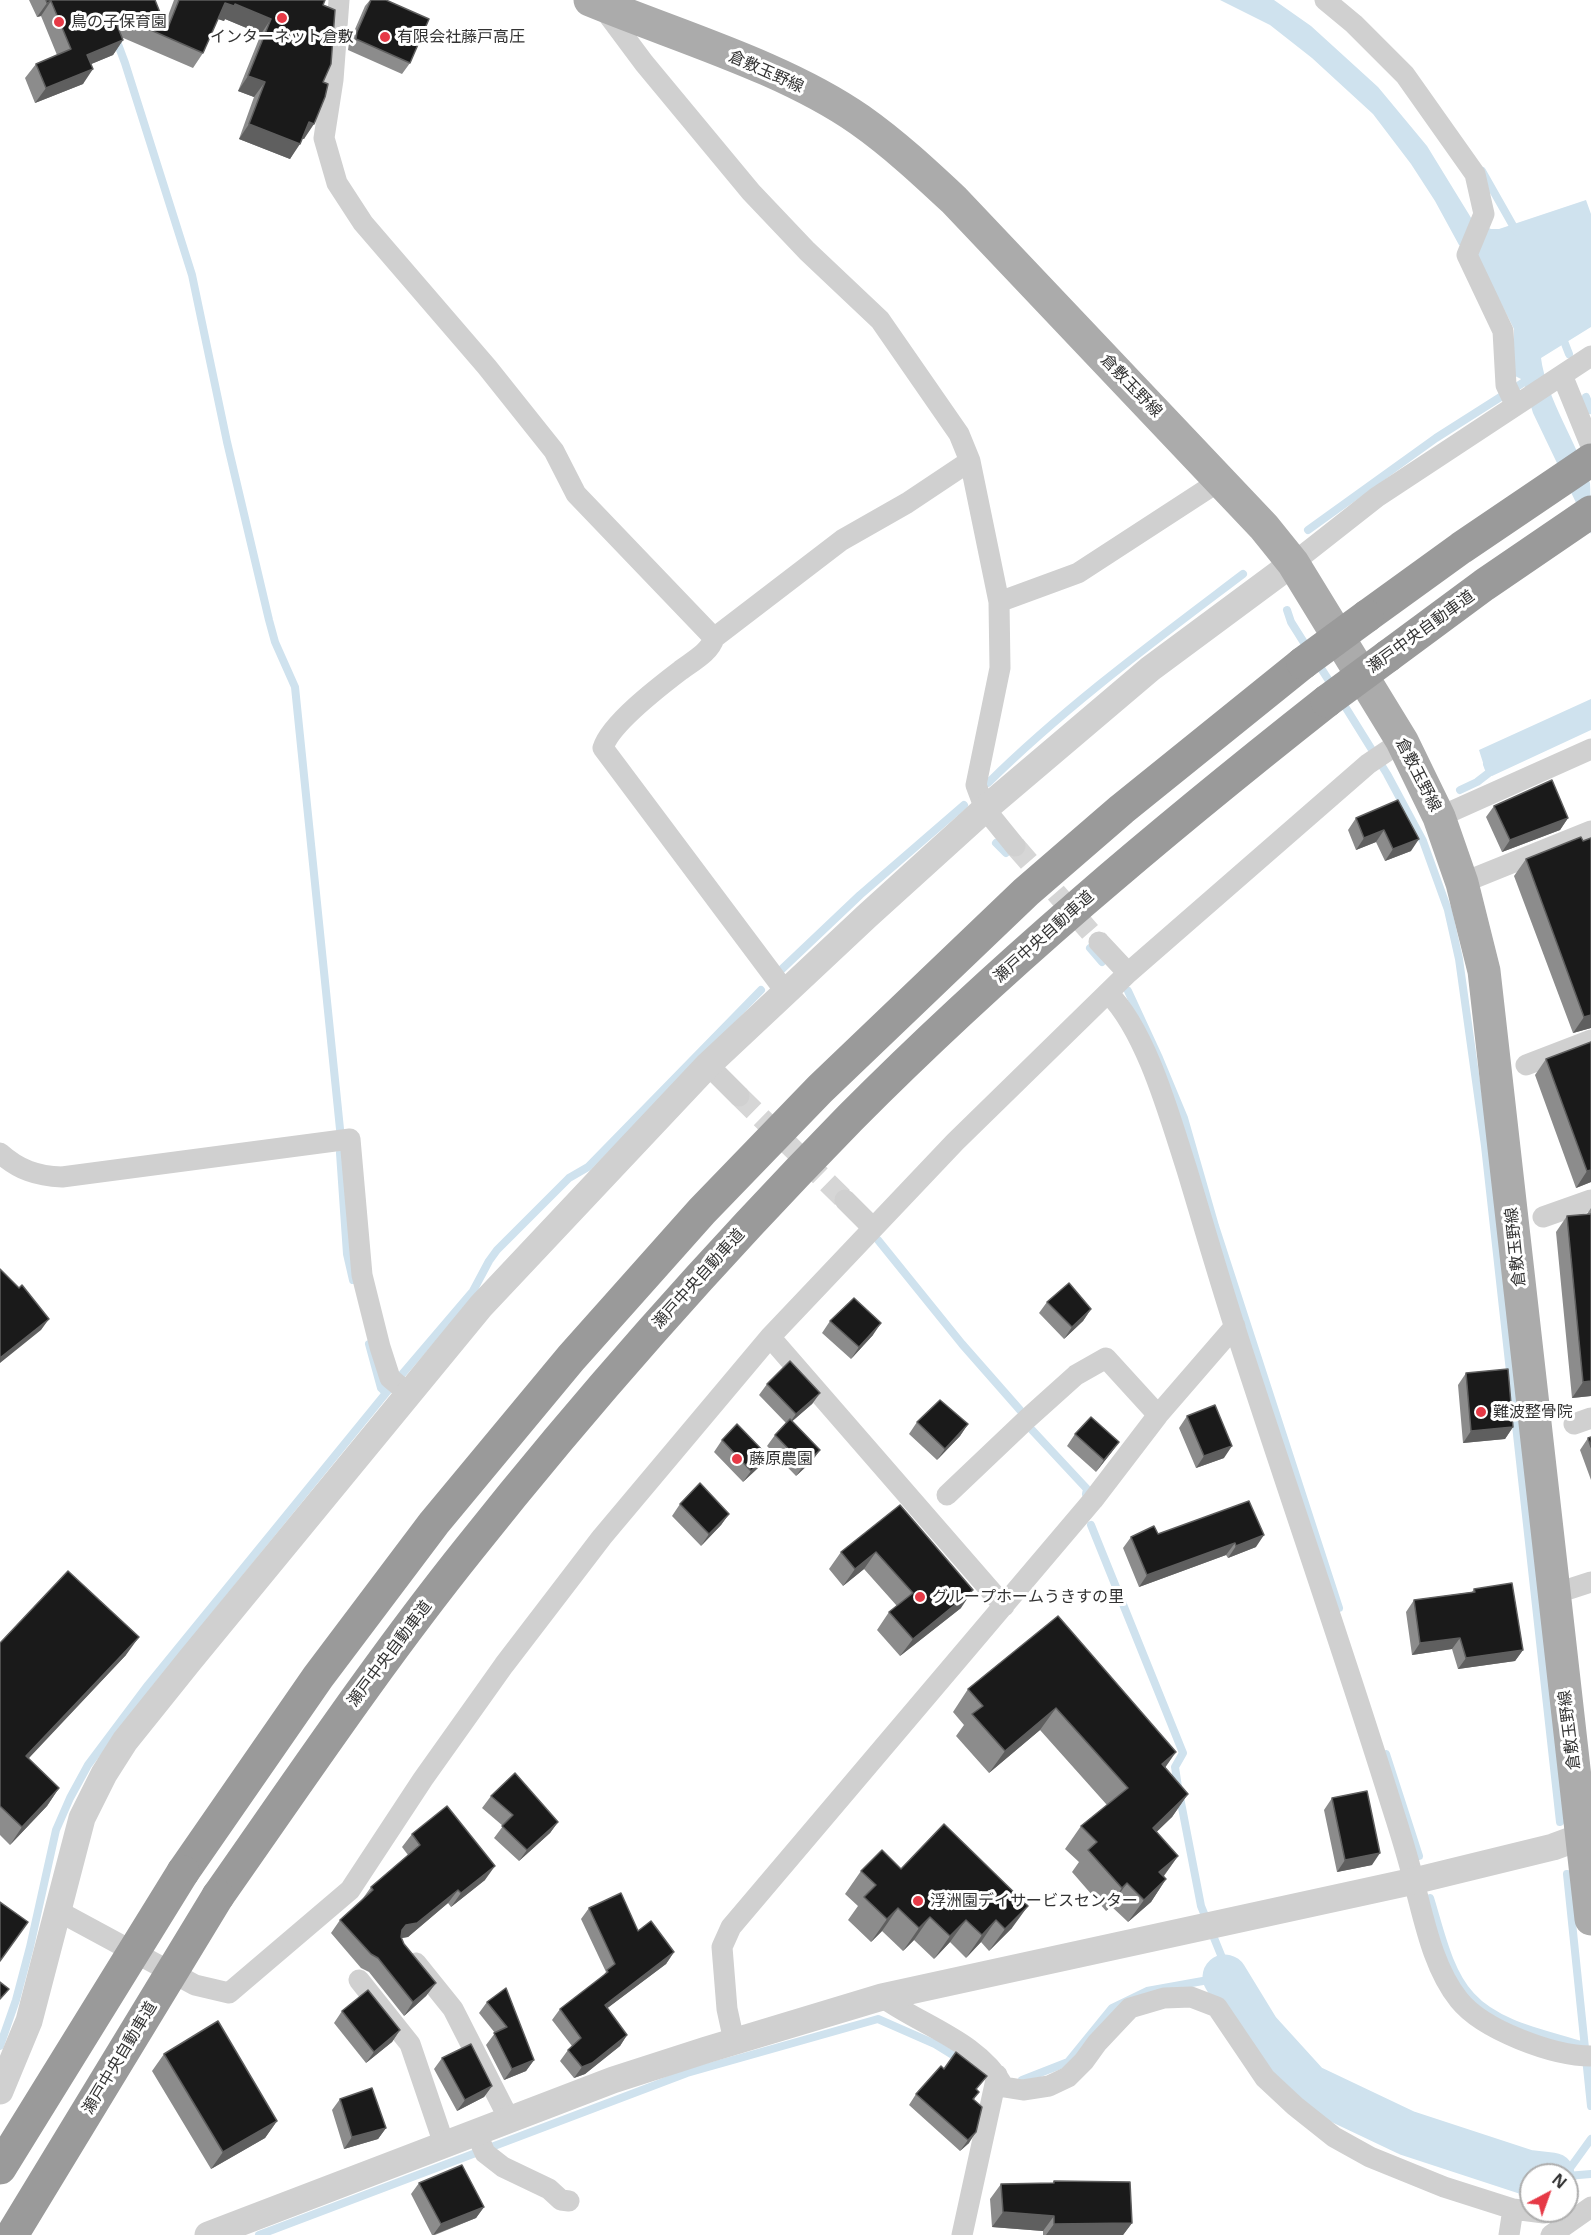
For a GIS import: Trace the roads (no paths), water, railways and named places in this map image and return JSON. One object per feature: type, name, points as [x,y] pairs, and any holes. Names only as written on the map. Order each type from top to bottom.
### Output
[{"type":"highway","points":[[0,2168],[183,1872],[318,1677],[434,1523],[571,1358],[702,1212],[820,1089],[1026,892],[1132,802],[1303,663],[1461,548],[1591,460]]},
{"type":"highway","name":"瀬戸中央自動車道","points":[[12,2235],[218,1896],[357,1698],[467,1551],[603,1387],[732,1242],[860,1109],[959,1014],[1152,841],[1327,701],[1485,585],[1586,516]]},
{"type":"main road","name":"倉敷玉野線","points":[[595,2],[768,71],[822,97],[860,120],[909,159],[954,200],[1221,480],[1293,563],[1395,745],[1439,818],[1462,882],[1484,971],[1490,1013],[1554,1594],[1587,1835],[1591,1919]]},
{"type":"street","points":[[339,0],[333,80],[324,138],[337,183],[363,223],[487,367],[554,451],[576,494],[714,638]]},
{"type":"street","points":[[1325,0],[1354,24],[1405,75],[1475,174],[1484,214],[1467,255],[1503,331],[1515,396]]},
{"type":"street","points":[[595,2],[751,192],[807,251],[880,320],[959,434],[970,461],[999,602],[1000,668],[976,785],[985,809],[1015,846]]},
{"type":"street","points":[[0,2091],[29,2021],[81,1818],[104,1774],[125,1741],[399,1386],[481,1306],[708,1065],[785,991],[985,809],[1150,669],[1293,563],[1377,496],[1515,396],[1556,379],[1591,356]]},
{"type":"street","points":[[1556,379],[1591,446]]},
{"type":"street","points":[[785,991],[603,748],[606,737],[673,676],[712,646],[714,638],[842,540],[907,502],[970,461]]},
{"type":"street","points":[[999,602],[1078,573],[1221,480]]},
{"type":"street","points":[[58,1911],[195,1985],[229,1993],[350,1890],[423,1779],[511,1656],[602,1537],[770,1337],[955,1142],[1128,973],[1368,764],[1395,745]]},
{"type":"street","points":[[1439,818],[1591,749]]},
{"type":"street","points":[[1462,882],[1591,831]]},
{"type":"street","points":[[1099,942],[1128,973]]},
{"type":"street","points":[[1108,993],[1120,1004],[1138,1038],[1166,1103],[1235,1326],[1393,1811],[1425,1923],[1441,1968],[1459,2000],[1492,2026],[1532,2043],[1583,2056]]},
{"type":"street","points":[[1527,1065],[1591,1040]]},
{"type":"street","points":[[708,1065],[739,1096]]},
{"type":"street","points":[[0,1153],[13,1165],[40,1176],[62,1177],[350,1139],[362,1275],[380,1347],[399,1386]]},
{"type":"street","points":[[845,1200],[873,1228]]},
{"type":"street","points":[[1543,1217],[1591,1200]]},
{"type":"street","points":[[734,2041],[727,2009],[722,1947],[731,1927],[1093,1500],[1158,1415],[1235,1326]]},
{"type":"street","points":[[770,1337],[1004,1606]]},
{"type":"street","points":[[947,1495],[1076,1375],[1106,1358],[1158,1415]]},
{"type":"street","points":[[1554,1594],[1591,1582]]},
{"type":"street","points":[[208,2235],[444,2144],[481,2143],[509,2119],[614,2080],[882,1997],[1414,1881],[1553,1847],[1587,1835]]},
{"type":"street","points":[[404,1949],[453,2009],[509,2119]]},
{"type":"street","points":[[359,1980],[410,2044],[444,2144]]},
{"type":"street","points":[[882,1997],[978,2056],[997,2074],[1004,2087],[1023,2090],[1049,2086],[1068,2076],[1130,2008],[1164,1998],[1191,1997],[1217,2007],[1265,2078],[1334,2137],[1370,2157],[1444,2187],[1519,2210]]},
{"type":"street","points":[[962,2235],[997,2074]]},
{"type":"street","points":[[481,2143],[503,2167],[549,2189],[561,2200],[569,2201]]},
{"type":"street","points":[[1551,2235],[1591,2206]]},
{"type":"street","points":[[1509,2235],[1513,2209]]},
{"type":"water","points":[[1220,0],[1274,0],[1311,26],[1378,87],[1427,146],[1473,221],[1491,229],[1499,229],[1586,200],[1591,214],[1591,327],[1541,358],[1555,404],[1590,483],[1591,534],[1533,413],[1523,380],[1513,375],[1514,329],[1476,254],[1459,245],[1411,164],[1373,114],[1312,58],[1270,25]]},
{"type":"water","points":[[1591,699],[1591,730],[1492,776],[1485,769],[1479,750]]},
{"type":"waterway","points":[[116,39],[192,275],[227,442],[269,620],[275,642],[295,687],[340,1129]]},
{"type":"waterway","points":[[1482,171],[1516,231]]},
{"type":"waterway","points":[[1562,336],[1569,354]]},
{"type":"waterway","points":[[1308,530],[1436,438],[1532,377]]},
{"type":"waterway","points":[[1586,397],[1591,410]]},
{"type":"waterway","points":[[988,783],[1080,700],[1243,574]]},
{"type":"waterway","points":[[1287,610],[1291,622],[1308,649]]},
{"type":"waterway","points":[[1317,662],[1333,687]]},
{"type":"waterway","points":[[1341,700],[1387,774],[1423,841],[1448,910],[1459,959],[1485,1146],[1560,1822]]},
{"type":"waterway","points":[[1460,790],[1477,782],[1490,772],[1487,764]]},
{"type":"waterway","points":[[782,969],[860,895],[964,805]]},
{"type":"waterway","points":[[996,843],[1006,853]]},
{"type":"waterway","points":[[1090,948],[1102,962]]},
{"type":"waterway","points":[[0,2046],[16,2000],[30,1947],[56,1830],[88,1765],[148,1685],[386,1393],[473,1291],[497,1250],[569,1178],[588,1167],[761,990]]},
{"type":"waterway","points":[[1128,991],[1184,1118],[1215,1226],[1339,1608]]},
{"type":"waterway","points":[[340,1153],[347,1254],[353,1280]]},
{"type":"waterway","points":[[878,1240],[962,1344],[1020,1410]]},
{"type":"waterway","points":[[369,1344],[381,1388],[386,1393]]},
{"type":"waterway","points":[[1032,1430],[1087,1489],[1086,1494]]},
{"type":"waterway","points":[[1022,2080],[1068,2062],[1112,2008],[1147,1991],[1225,1977],[1223,1960],[1201,1906],[1178,1787],[1175,1767],[1183,1753],[1091,1525]]},
{"type":"waterway","points":[[1386,1754],[1419,1856]]},
{"type":"waterway","points":[[1567,1874],[1591,2106]]},
{"type":"waterway","points":[[1430,1898],[1456,1975],[1471,1996],[1495,2015],[1509,2022],[1584,2046]]},
{"type":"waterway","points":[[1225,1977],[1258,2031],[1308,2086],[1407,2133],[1519,2170]]},
{"type":"waterway","points":[[259,2235],[687,2073],[878,2019],[935,2044],[961,2060]]},
{"type":"waterway","points":[[1574,2163],[1591,2139]]},
{"type":"waterway","points":[[1579,2175],[1591,2174]]},
{"type":"tunnel","points":[[1015,846],[1099,942]]},
{"type":"tunnel","points":[[739,1096],[845,1200]]},
{"type":"place","name":"インターネット倉敷","points":[[282,18]]},
{"type":"place","name":"鳥の子保育園","points":[[59,22]]},
{"type":"place","name":"有限会社藤戸高圧","points":[[385,37]]},
{"type":"place","name":"難波整骨院","points":[[1481,1412]]},
{"type":"place","name":"藤原農園","points":[[737,1459]]},
{"type":"place","name":"グループホームうきすの里","points":[[920,1597]]},
{"type":"place","name":"浮洲園デイサービスセンター","points":[[918,1901]]}]
